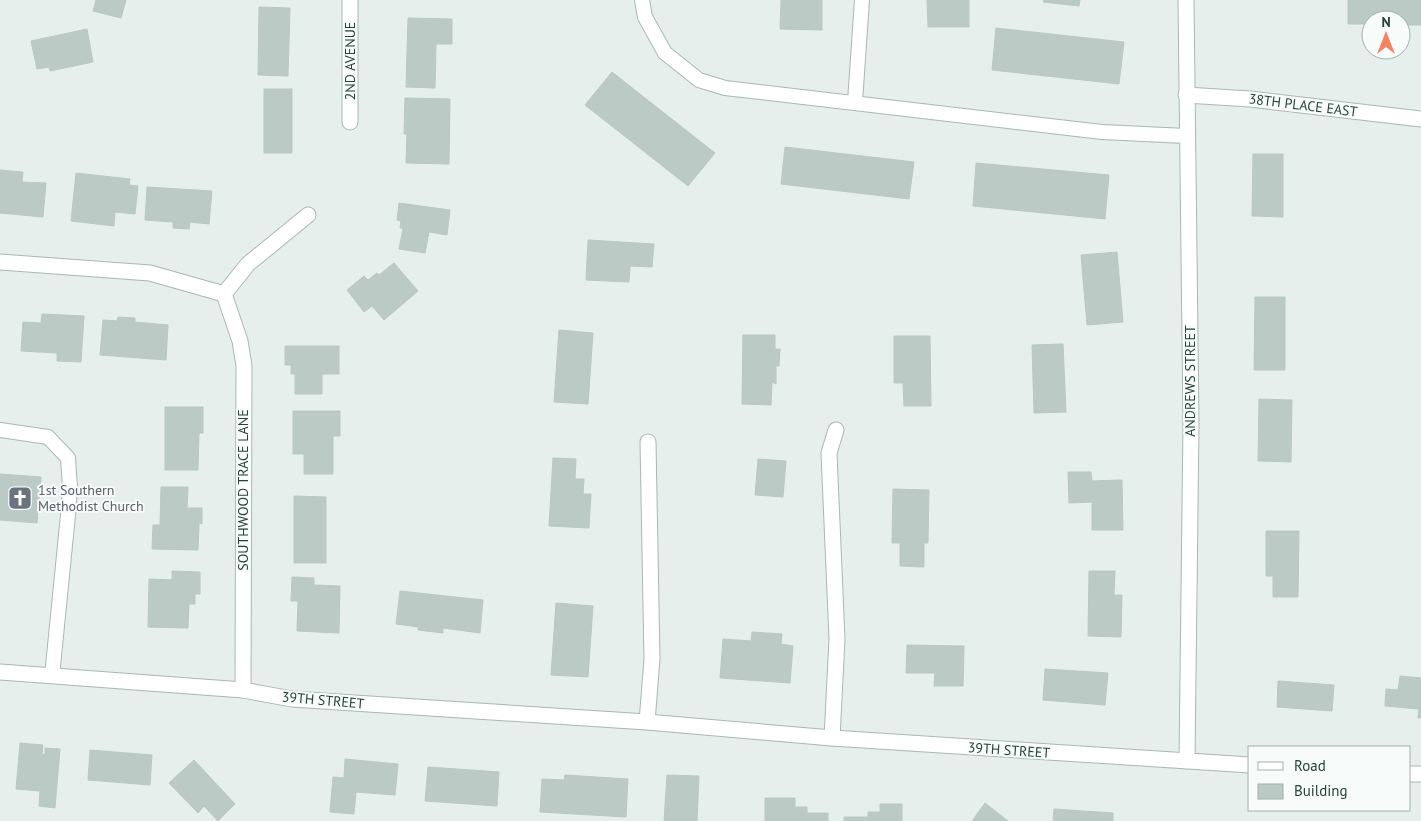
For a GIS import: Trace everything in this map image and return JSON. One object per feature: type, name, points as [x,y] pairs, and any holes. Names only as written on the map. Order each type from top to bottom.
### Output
[{"type":"street","name":"2ND AVENUE","points":[[350,0],[350,122]]},
{"type":"street","name":"ANDREWS STREET","points":[[1186,0],[1186,136],[1191,424],[1187,761]]},
{"type":"street","name":"38TH PLACE EAST","points":[[1186,94],[1250,99],[1421,119]]},
{"type":"street","points":[[0,262],[150,273],[224,294],[248,264],[308,215]]},
{"type":"street","name":"SOUTHWOOD TRACE LANE","points":[[224,294],[240,341],[244,366],[243,690]]},
{"type":"street","points":[[832,738],[837,639],[829,453],[836,430]]},
{"type":"street","points":[[647,722],[652,659],[648,442]]},
{"type":"street","name":"39TH STREET","points":[[0,672],[243,690],[292,700],[647,722],[832,738],[1248,765]]},
{"type":"lane","points":[[642,0],[645,16],[665,53],[698,80],[725,88],[1102,132],[1186,136]]},
{"type":"lane","points":[[855,102],[862,0]]},
{"type":"lane","points":[[0,430],[48,437],[68,458],[70,488],[52,676]]},
{"type":"building","points":[[96,0],[126,0],[121,18],[93,11]]},
{"type":"building","points":[[781,0],[822,0],[822,30],[780,29]]},
{"type":"building","points":[[927,0],[969,0],[969,27],[928,27]]},
{"type":"building","points":[[1044,0],[1080,0],[1079,6],[1043,2]]},
{"type":"building","points":[[1348,0],[1421,0],[1421,25],[1411,25],[1411,10],[1361,10],[1361,24],[1348,24]]},
{"type":"building","points":[[259,7],[290,8],[288,76],[258,75]]},
{"type":"building","points":[[408,18],[452,19],[452,44],[436,44],[435,88],[406,87]]},
{"type":"building","points":[[996,28],[1124,42],[1119,84],[992,70]]},
{"type":"building","points":[[87,29],[93,62],[50,71],[49,67],[37,69],[31,41]]},
{"type":"building","points":[[612,72],[715,153],[688,186],[585,105]]},
{"type":"building","points":[[264,89],[292,89],[292,153],[264,153]]},
{"type":"building","points":[[405,98],[450,99],[449,164],[406,163],[407,134],[404,134]]},
{"type":"building","points":[[785,147],[914,162],[909,199],[781,184]]},
{"type":"building","points":[[1253,154],[1283,154],[1283,217],[1252,216]]},
{"type":"building","points":[[976,163],[1109,175],[1105,219],[973,206]]},
{"type":"building","points":[[0,170],[23,172],[22,182],[46,183],[43,217],[0,213]]},
{"type":"building","points":[[76,173],[130,179],[129,185],[138,186],[135,214],[115,212],[114,226],[71,221]]},
{"type":"building","points":[[147,187],[212,191],[209,224],[190,222],[189,229],[173,228],[173,222],[145,220]]},
{"type":"building","points":[[399,203],[450,210],[447,235],[429,232],[425,253],[399,249],[403,228],[400,228],[401,221],[397,220]]},
{"type":"building","points":[[588,240],[654,244],[652,267],[630,266],[629,282],[586,280]]},
{"type":"building","points":[[1117,252],[1123,322],[1087,325],[1081,255]]},
{"type":"building","points":[[394,263],[418,291],[384,320],[372,306],[364,312],[347,290],[364,276],[368,280],[377,273],[379,275]]},
{"type":"building","points":[[1255,297],[1285,297],[1285,370],[1254,370]]},
{"type":"building","points":[[42,314],[84,316],[81,362],[57,361],[57,353],[21,351],[23,322],[41,323]]},
{"type":"building","points":[[118,317],[135,318],[135,322],[168,325],[166,360],[100,355],[103,320],[117,321]]},
{"type":"building","points":[[559,330],[593,333],[588,404],[554,402]]},
{"type":"building","points":[[743,335],[775,335],[775,349],[780,349],[779,366],[776,366],[776,384],[772,382],[771,405],[742,404]]},
{"type":"building","points":[[894,336],[930,336],[931,406],[904,406],[903,383],[894,383]]},
{"type":"building","points":[[1063,344],[1066,412],[1034,413],[1032,345]]},
{"type":"building","points":[[285,346],[339,346],[339,374],[322,374],[322,394],[295,394],[295,374],[291,374],[291,365],[285,365]]},
{"type":"building","points":[[1259,399],[1292,400],[1291,462],[1258,461]]},
{"type":"building","points":[[165,407],[203,407],[203,433],[199,433],[198,470],[165,470]]},
{"type":"building","points":[[293,411],[340,411],[340,436],[333,436],[333,474],[304,474],[304,454],[293,454]]},
{"type":"building","points":[[553,458],[576,459],[575,479],[584,479],[583,494],[591,494],[589,528],[549,526]]},
{"type":"building","points":[[758,459],[786,461],[783,497],[755,495]]},
{"type":"building","points":[[1068,472],[1091,472],[1092,481],[1122,480],[1123,530],[1092,530],[1092,502],[1069,503]]},
{"type":"building","name":"1st Southern Methodist Church","points":[[0,474],[41,477],[37,523],[0,520]]},
{"type":"building","points":[[161,487],[188,487],[187,508],[202,508],[202,524],[199,523],[198,550],[152,549],[153,525],[160,525]]},
{"type":"building","points":[[893,489],[929,490],[928,543],[924,543],[924,567],[900,566],[900,543],[892,543]]},
{"type":"building","points":[[294,496],[326,497],[326,563],[294,563]]},
{"type":"building","points":[[1266,531],[1299,531],[1298,597],[1273,597],[1273,576],[1266,576]]},
{"type":"building","points":[[172,571],[200,572],[200,594],[195,594],[195,604],[189,604],[188,628],[148,627],[149,579],[172,580]]},
{"type":"building","points":[[1089,571],[1115,571],[1114,595],[1122,595],[1121,637],[1088,636]]},
{"type":"building","points":[[292,577],[314,578],[314,585],[340,586],[339,633],[297,631],[298,601],[291,601]]},
{"type":"building","points":[[400,591],[483,600],[480,633],[443,628],[443,633],[418,630],[418,627],[396,624]]},
{"type":"building","points":[[556,603],[593,606],[588,677],[551,675]]},
{"type":"building","points":[[752,632],[782,634],[781,644],[793,646],[790,683],[720,678],[723,639],[751,641]]},
{"type":"building","points":[[907,645],[964,646],[963,686],[934,686],[935,673],[906,673]]},
{"type":"building","points":[[1045,669],[1108,673],[1105,705],[1043,700]]},
{"type":"building","points":[[1400,676],[1421,678],[1421,718],[1418,718],[1419,709],[1385,706],[1386,689],[1398,690]]},
{"type":"building","points":[[1278,681],[1334,685],[1332,711],[1277,707]]},
{"type":"building","points":[[20,743],[43,745],[42,754],[45,755],[45,748],[60,749],[55,808],[39,806],[40,791],[16,789]]},
{"type":"building","points":[[90,750],[152,755],[150,785],[88,780]]},
{"type":"building","points":[[345,759],[398,764],[395,795],[356,792],[354,814],[330,812],[333,777],[344,778]]},
{"type":"building","points":[[194,760],[235,804],[218,821],[204,806],[198,813],[169,783]]},
{"type":"building","points":[[428,767],[499,772],[497,806],[425,801]]},
{"type":"building","points":[[565,775],[628,779],[626,817],[540,812],[542,779],[564,780]]},
{"type":"building","points":[[667,775],[699,776],[697,821],[664,821]]},
{"type":"building","points":[[765,798],[795,798],[795,807],[807,807],[807,813],[828,813],[828,821],[765,821]]},
{"type":"building","points":[[985,803],[1008,821],[972,821]]},
{"type":"building","points":[[880,804],[902,804],[902,821],[844,821],[844,817],[868,817],[868,812],[880,812]]},
{"type":"building","points":[[1054,809],[1113,813],[1113,821],[1053,821]]},
{"type":"place","name":"1st Southern Methodist Church","points":[[20,498]]}]
